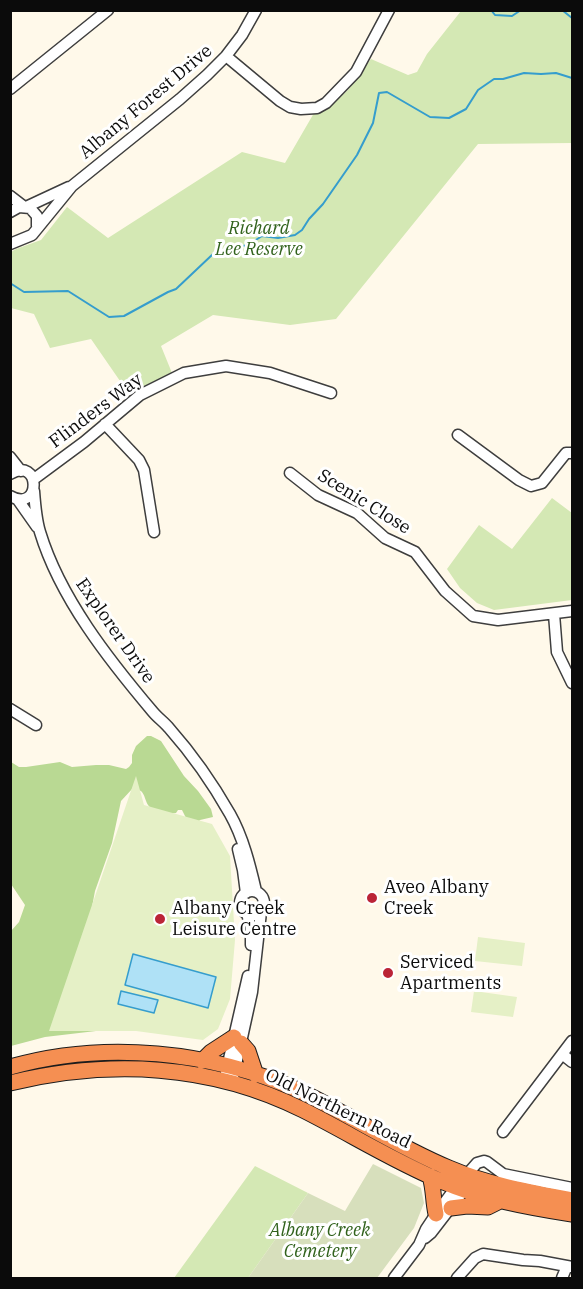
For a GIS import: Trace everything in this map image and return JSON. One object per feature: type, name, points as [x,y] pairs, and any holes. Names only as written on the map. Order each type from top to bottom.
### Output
[{"type":"highway","points":[[202,1061],[211,1052],[238,1040],[248,1051],[256,1075]]},
{"type":"highway","name":"Old Northern Road","points":[[10,1067],[58,1057],[118,1053],[202,1061],[302,1109],[430,1176],[573,1200]]},
{"type":"highway","name":"Old Northern Road","points":[[10,1083],[64,1072],[128,1068],[186,1073],[256,1075],[299,1091],[424,1156],[501,1201],[573,1214]]},
{"type":"highway","points":[[430,1176],[434,1189],[433,1203],[436,1214]]},
{"type":"highway","points":[[451,1208],[488,1207],[501,1201]]},
{"type":"street","points":[[10,89],[108,10]]},
{"type":"street","name":"Albany Forest Drive","points":[[22,238],[32,235],[72,186],[207,75],[242,35],[256,10]]},
{"type":"street","points":[[226,56],[290,107],[317,108],[326,103],[356,72],[389,10]]},
{"type":"street","name":"Albany Forest Drive","points":[[10,212],[72,186]]},
{"type":"street","points":[[10,196],[35,213],[38,226]]},
{"type":"street","points":[[10,232],[22,238]]},
{"type":"street","points":[[10,244],[22,238]]},
{"type":"street","name":"Flinders Way","points":[[23,474],[54,464],[84,442],[140,394],[184,374],[226,366],[270,373],[332,393]]},
{"type":"street","points":[[105,424],[139,460],[144,470],[154,532]]},
{"type":"street","points":[[458,435],[519,480],[531,486],[542,483],[566,453],[573,453]]},
{"type":"street","points":[[10,457],[23,474]]},
{"type":"street","name":"Scenic Close","points":[[290,473],[318,495],[357,513],[385,538],[415,552],[445,591],[473,616],[498,620],[573,611]]},
{"type":"street","name":"Explorer Drive","points":[[23,474],[35,487],[33,491],[39,530],[67,595],[93,634],[203,772],[231,815],[251,867],[251,892]]},
{"type":"street","points":[[14,498],[27,498],[33,491]]},
{"type":"street","name":"Explorer Drive","points":[[14,498],[39,530]]},
{"type":"street","points":[[554,614],[557,652],[573,683]]},
{"type":"street","points":[[10,709],[36,725]]},
{"type":"street","points":[[229,1075],[255,976],[261,912],[264,907],[262,895],[251,892],[241,897],[240,902],[251,927],[251,952],[238,1040]]},
{"type":"street","points":[[247,914],[255,915],[261,912]]},
{"type":"street","points":[[503,1132],[573,1041]]},
{"type":"street","points":[[562,1054],[573,1062]]},
{"type":"street","points":[[418,1245],[451,1208],[477,1163],[487,1162],[503,1174],[573,1188]]},
{"type":"street","points":[[394,1278],[418,1245],[436,1214],[465,1182]]},
{"type":"street","points":[[457,1278],[475,1258],[483,1254],[570,1267],[562,1278]]},
{"type":"green space","name":"Richard Lee Reserve","points":[[461,11],[572,11],[572,143],[478,144],[336,319],[290,325],[213,315],[161,346],[172,373],[129,394],[91,339],[50,348],[34,314],[11,308],[11,252],[41,240],[67,207],[108,238],[242,152],[285,163],[314,113],[328,108],[348,90],[371,59],[408,75],[417,72],[427,54]]},
{"type":"green space","points":[[552,498],[572,513],[572,600],[494,610],[477,603],[460,588],[447,569],[479,525],[512,549]]},
{"type":"green space","points":[[147,736],[161,741],[184,776],[211,809],[213,817],[197,823],[186,818],[182,810],[176,813],[157,811],[148,805],[141,791],[133,788],[121,801],[112,843],[95,891],[92,907],[96,1031],[45,1037],[11,1046],[11,931],[19,922],[25,905],[11,884],[11,762],[19,767],[60,762],[72,767],[109,765],[126,769],[132,763],[132,755],[136,746]]},
{"type":"green space","name":"Albany Creek Leisure Centre","points":[[136,776],[144,805],[212,824],[230,856],[235,940],[230,999],[218,1029],[203,1040],[136,1031],[49,1031]]},
{"type":"green space","points":[[478,937],[525,943],[522,966],[475,961]]},
{"type":"green space","points":[[474,991],[517,997],[513,1017],[471,1012]]},
{"type":"green space","name":"Albany Creek Cemetery","points":[[373,1164],[421,1188],[424,1203],[414,1228],[377,1278],[248,1278],[308,1193],[345,1211]]},
{"type":"green space","points":[[255,1166],[308,1193],[248,1278],[174,1278]]},
{"type":"water","points":[[133,954],[216,977],[208,1008],[125,985]]},
{"type":"water","points":[[121,991],[158,1000],[154,1013],[118,1004]]},
{"type":"waterway","points":[[491,10],[495,15],[512,16],[521,10]]},
{"type":"waterway","points":[[562,10],[572,18]]},
{"type":"waterway","points":[[10,283],[24,292],[68,291],[109,317],[124,316],[176,289],[213,254],[248,245],[262,236],[278,238],[295,235],[302,230],[357,155],[373,123],[379,93],[387,92],[430,117],[449,118],[466,109],[478,90],[494,79],[524,73],[556,73],[572,78]]},
{"type":"place","name":"Aveo Albany Creek","points":[[372,898]]},
{"type":"place","name":"Albany Creek Leisure Centre","points":[[160,919]]},
{"type":"place","name":"Serviced Apartments","points":[[388,973]]}]
